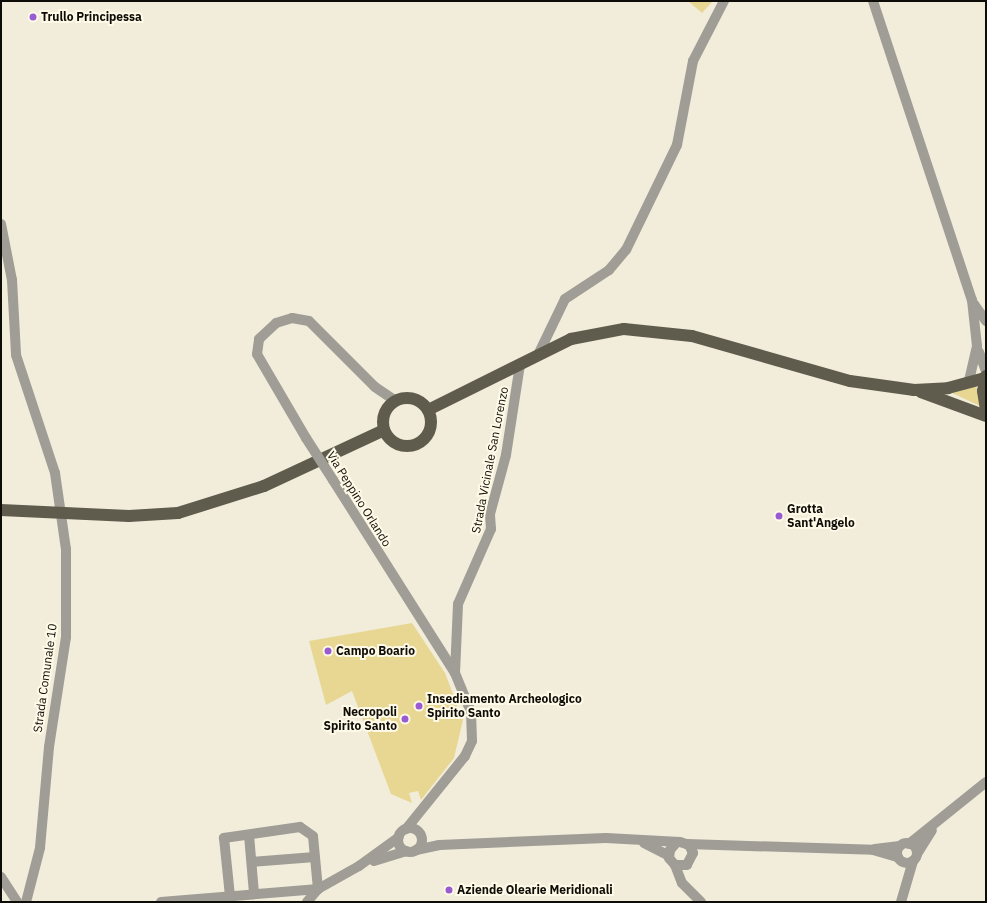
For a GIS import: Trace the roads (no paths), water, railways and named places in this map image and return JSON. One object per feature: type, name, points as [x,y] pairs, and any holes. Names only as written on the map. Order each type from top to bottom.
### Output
[{"type":"main road","points":[[428,410],[571,339],[624,329],[692,336],[850,381],[914,390],[948,388],[986,375]]},
{"type":"main road","points":[[986,375],[983,391],[986,411]]},
{"type":"main road","points":[[914,390],[986,416]]},
{"type":"main road","points":[[410,398],[428,410],[430,430],[417,445],[401,446],[384,430],[383,417],[396,401],[410,398]]},
{"type":"main road","points":[[1,510],[59,515],[178,513],[264,486],[384,430]]},
{"type":"street","points":[[538,355],[564,299],[609,270],[626,250],[677,145],[693,61],[724,1]]},
{"type":"street","points":[[873,1],[972,300],[977,346],[986,375]]},
{"type":"street","name":"Strada Comunale 10","points":[[1,224],[12,280],[16,355],[55,473],[59,515],[66,549],[66,636],[49,747],[40,848],[26,902]]},
{"type":"street","points":[[972,300],[986,321]]},
{"type":"street","name":"Via Peppino Orlando","points":[[396,401],[375,387],[309,321],[292,318],[276,323],[259,339],[257,354],[306,438],[455,673],[471,712],[472,741],[461,762],[414,829],[399,837]]},
{"type":"street","points":[[969,382],[977,346]]},
{"type":"street","name":"Strada Vicinale San Lorenzo","points":[[455,673],[458,604],[492,529],[490,514],[506,456],[520,365]]},
{"type":"street","points":[[359,866],[406,851],[440,845],[606,838],[687,844],[873,850],[905,845],[933,828],[986,782]]},
{"type":"street","points":[[230,896],[224,838],[300,827],[313,836],[318,889]]},
{"type":"street","points":[[901,902],[905,882],[915,858],[933,828]]},
{"type":"street","points":[[414,829],[440,845]]},
{"type":"street","points":[[414,829],[416,850]]},
{"type":"street","points":[[249,835],[254,893]]},
{"type":"street","points":[[399,837],[398,844],[406,851]]},
{"type":"street","points":[[307,902],[318,889],[359,866],[399,837]]},
{"type":"street","points":[[637,840],[672,860],[688,864]]},
{"type":"street","points":[[676,843],[672,860],[687,887],[701,902]]},
{"type":"street","points":[[687,844],[693,855]]},
{"type":"street","points":[[687,887],[688,864],[693,855],[712,844]]},
{"type":"street","points":[[905,845],[915,858]]},
{"type":"street","points":[[905,845],[900,859],[905,882]]},
{"type":"street","points":[[873,850],[900,859],[915,858]]},
{"type":"street","points":[[252,862],[315,857]]},
{"type":"street","points":[[1,877],[17,902]]},
{"type":"street","points":[[161,901],[318,889]]},
{"type":"place","name":"Trullo Principessa","points":[[33,17]]},
{"type":"place","name":"Grotta Sant'Angelo","points":[[779,516]]},
{"type":"place","name":"Campo Boario","points":[[328,651]]},
{"type":"place","name":"Insediamento Archeologico Spirito Santo","points":[[419,706]]},
{"type":"place","name":"Necropoli Spirito Santo","points":[[405,719]]},
{"type":"place","name":"Aziende Olearie Meridionali","points":[[449,890]]}]
